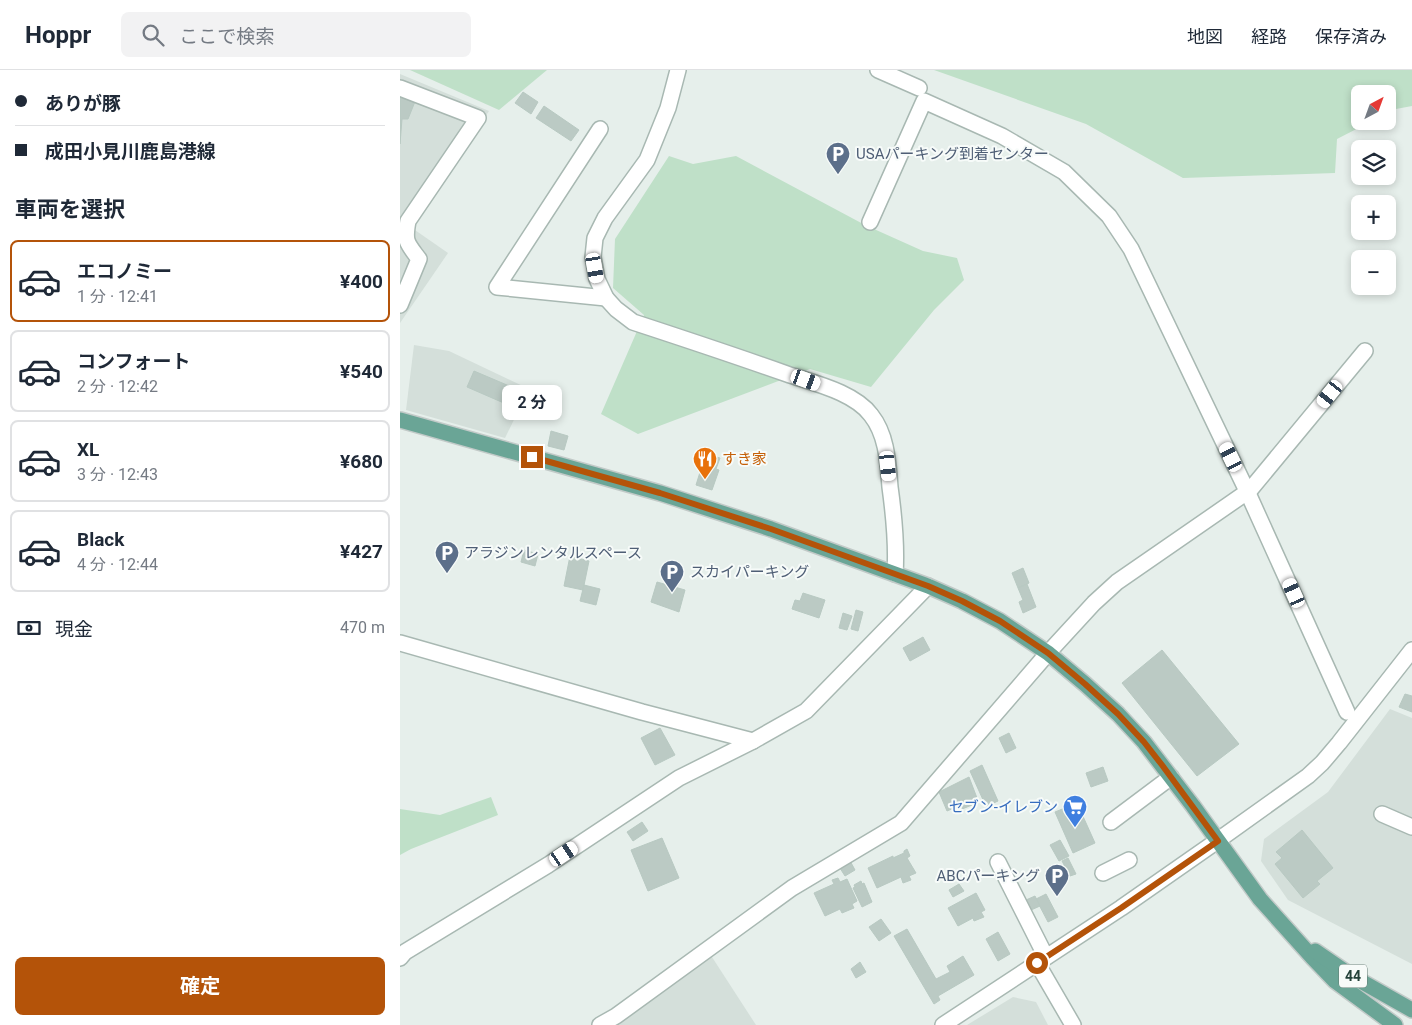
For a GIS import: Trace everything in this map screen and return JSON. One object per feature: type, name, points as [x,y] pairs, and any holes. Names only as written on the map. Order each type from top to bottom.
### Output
[{"type":"main road","name":"44","points":[[400,420],[660,493],[771,529],[928,586],[1000,621],[1048,653],[1118,714],[1144,742],[1171,777],[1260,900],[1335,981],[1395,1025]]},
{"type":"main road","name":"44","points":[[1297,939],[1350,975],[1412,1010]]},
{"type":"street","points":[[678,70],[668,108],[647,160],[605,218],[594,238],[593,258],[597,279],[606,298],[616,309],[622,321],[633,322],[755,362],[839,393],[860,403],[872,415],[879,428],[886,449],[895,530],[895,574]]},
{"type":"street","points":[[878,70],[919,88]]},
{"type":"street","points":[[400,88],[478,118],[408,221],[405,234],[407,243],[419,260],[400,305]]},
{"type":"street","points":[[870,222],[924,101],[1002,136],[1064,172],[1109,216],[1131,249],[1248,492],[1347,712]]},
{"type":"street","points":[[600,129],[497,287],[606,298]]},
{"type":"street","points":[[600,1025],[616,1016],[792,888],[900,824],[1048,653],[1094,603],[1117,582],[1248,492],[1365,351]]},
{"type":"street","points":[[400,958],[405,952],[548,865],[679,778],[806,712],[928,586]]},
{"type":"street","points":[[400,643],[642,712],[753,741]]},
{"type":"street","points":[[943,1025],[1042,960],[1118,903],[1218,841],[1308,776],[1322,762],[1412,650]]},
{"type":"street","points":[[1111,822],[1171,777]]},
{"type":"street","points":[[1382,814],[1412,826]]},
{"type":"street","points":[[1103,873],[1129,860]]},
{"type":"street","points":[[998,862],[1073,1025]]},
{"type":"shaded area","points":[[400,74],[489,111],[412,228],[448,253],[400,323]]},
{"type":"shaded area","points":[[414,345],[449,351],[529,389],[505,438],[406,410]]},
{"type":"shaded area","points":[[1390,709],[1412,718],[1412,964],[1288,900],[1261,861],[1264,839],[1328,792]]},
{"type":"shaded area","points":[[710,954],[756,1025],[609,1025]]},
{"type":"shaded area","points":[[1013,997],[1036,1002],[1048,1025],[967,1025]]},
{"type":"green space","points":[[410,70],[547,70],[499,110]]},
{"type":"green space","points":[[934,70],[1412,70],[1412,106],[1396,109],[1396,85],[1351,85],[1351,130],[1354,130],[1337,139],[1335,173],[1183,178],[1086,124]]},
{"type":"green space","points":[[669,156],[693,164],[736,156],[865,225],[923,251],[957,258],[964,280],[934,310],[871,387],[810,369],[638,434],[601,414],[644,315],[613,288],[615,239]]},
{"type":"green space","points":[[491,797],[498,815],[400,855],[400,809],[440,815]]},
{"type":"building","points":[[523,92],[538,102],[531,114],[515,103]]},
{"type":"building","points":[[400,94],[416,99],[408,119],[402,119],[400,144]]},
{"type":"building","points":[[544,106],[579,130],[571,141],[536,118]]},
{"type":"building","points":[[474,371],[521,391],[513,407],[467,387]]},
{"type":"building","points":[[551,431],[568,436],[564,450],[548,446]]},
{"type":"building","points":[[704,453],[720,458],[716,469],[719,470],[712,490],[696,485]]},
{"type":"building","points":[[524,550],[538,554],[535,566],[521,562]]},
{"type":"building","points":[[570,556],[589,561],[583,590],[564,586]]},
{"type":"building","points":[[1023,568],[1029,583],[1018,588],[1012,573]]},
{"type":"building","points":[[657,582],[685,590],[679,612],[651,602]]},
{"type":"building","points":[[1027,584],[1036,607],[1023,613],[1019,602],[1023,600],[1018,588]]},
{"type":"building","points":[[584,585],[600,589],[596,605],[580,601]]},
{"type":"building","points":[[803,593],[825,600],[819,618],[792,609],[795,600],[800,601]]},
{"type":"building","points":[[856,610],[863,612],[858,631],[851,629]]},
{"type":"building","points":[[843,613],[852,616],[847,630],[839,628]]},
{"type":"building","points":[[923,637],[930,650],[910,661],[903,648]]},
{"type":"building","points":[[1162,650],[1239,744],[1197,776],[1122,683]]},
{"type":"building","points":[[1405,694],[1412,696],[1412,712],[1399,707]]},
{"type":"building","points":[[660,728],[675,755],[655,765],[641,738]]},
{"type":"building","points":[[1009,733],[1016,748],[1006,753],[999,738]]},
{"type":"building","points":[[982,765],[998,801],[985,807],[970,771]]},
{"type":"building","points":[[1103,767],[1108,781],[1091,787],[1086,773]]},
{"type":"building","points":[[969,777],[977,798],[970,801],[972,805],[962,809],[961,805],[947,811],[939,792]]},
{"type":"building","name":"セブン-イレブン","points":[[1077,803],[1095,843],[1073,853],[1055,812]]},
{"type":"building","points":[[642,822],[648,831],[633,841],[627,832]]},
{"type":"building","points":[[1302,830],[1333,868],[1317,881],[1320,884],[1303,898],[1275,864],[1282,858],[1276,852]]},
{"type":"building","points":[[662,838],[679,878],[648,891],[631,850]]},
{"type":"building","points":[[1060,840],[1069,856],[1059,861],[1050,845]]},
{"type":"building","points":[[907,849],[910,856],[907,858],[916,873],[909,876],[911,880],[903,883],[901,877],[877,888],[868,868],[904,853]]},
{"type":"building","points":[[1068,858],[1076,874],[1070,876],[1062,861]]},
{"type":"building","points":[[849,859],[855,870],[845,876],[838,865]]},
{"type":"building","points":[[838,878],[840,882],[847,879],[857,901],[852,904],[854,908],[842,913],[840,909],[825,916],[814,893],[834,884],[832,880]]},
{"type":"building","points":[[861,881],[862,884],[864,883],[872,902],[862,907],[853,888],[855,887],[854,885]]},
{"type":"building","points":[[959,884],[964,891],[953,897],[949,890]]},
{"type":"building","points":[[976,893],[985,910],[981,912],[984,917],[974,921],[973,918],[958,926],[948,908]]},
{"type":"building","points":[[1046,894],[1058,917],[1048,922],[1036,899]]},
{"type":"building","points":[[1035,896],[1040,906],[1031,910],[1026,900]]},
{"type":"building","points":[[881,919],[891,933],[879,941],[869,927]]},
{"type":"building","points":[[907,929],[936,979],[950,972],[947,966],[963,956],[974,975],[938,996],[940,1000],[934,1004],[894,936]]},
{"type":"building","points":[[998,932],[1010,954],[998,961],[986,939]]},
{"type":"building","points":[[860,962],[866,972],[856,978],[851,969]]},
{"type":"place","name":"USAパーキング到着センター","points":[[838,175]]},
{"type":"place","name":"すき家","points":[[705,480]]},
{"type":"place","name":"アラジンレンタルスペース","points":[[447,574]]},
{"type":"place","name":"スカイパーキング","points":[[672,593]]},
{"type":"place","name":"セブン-イレブン","points":[[1075,828]]},
{"type":"place","name":"ABCパーキング","points":[[1057,897]]},
{"type":"route","points":[[532,457],[660,493],[771,529],[928,586],[1000,621],[1048,653],[1118,714],[1144,742],[1218,841],[1037,963]]}]
